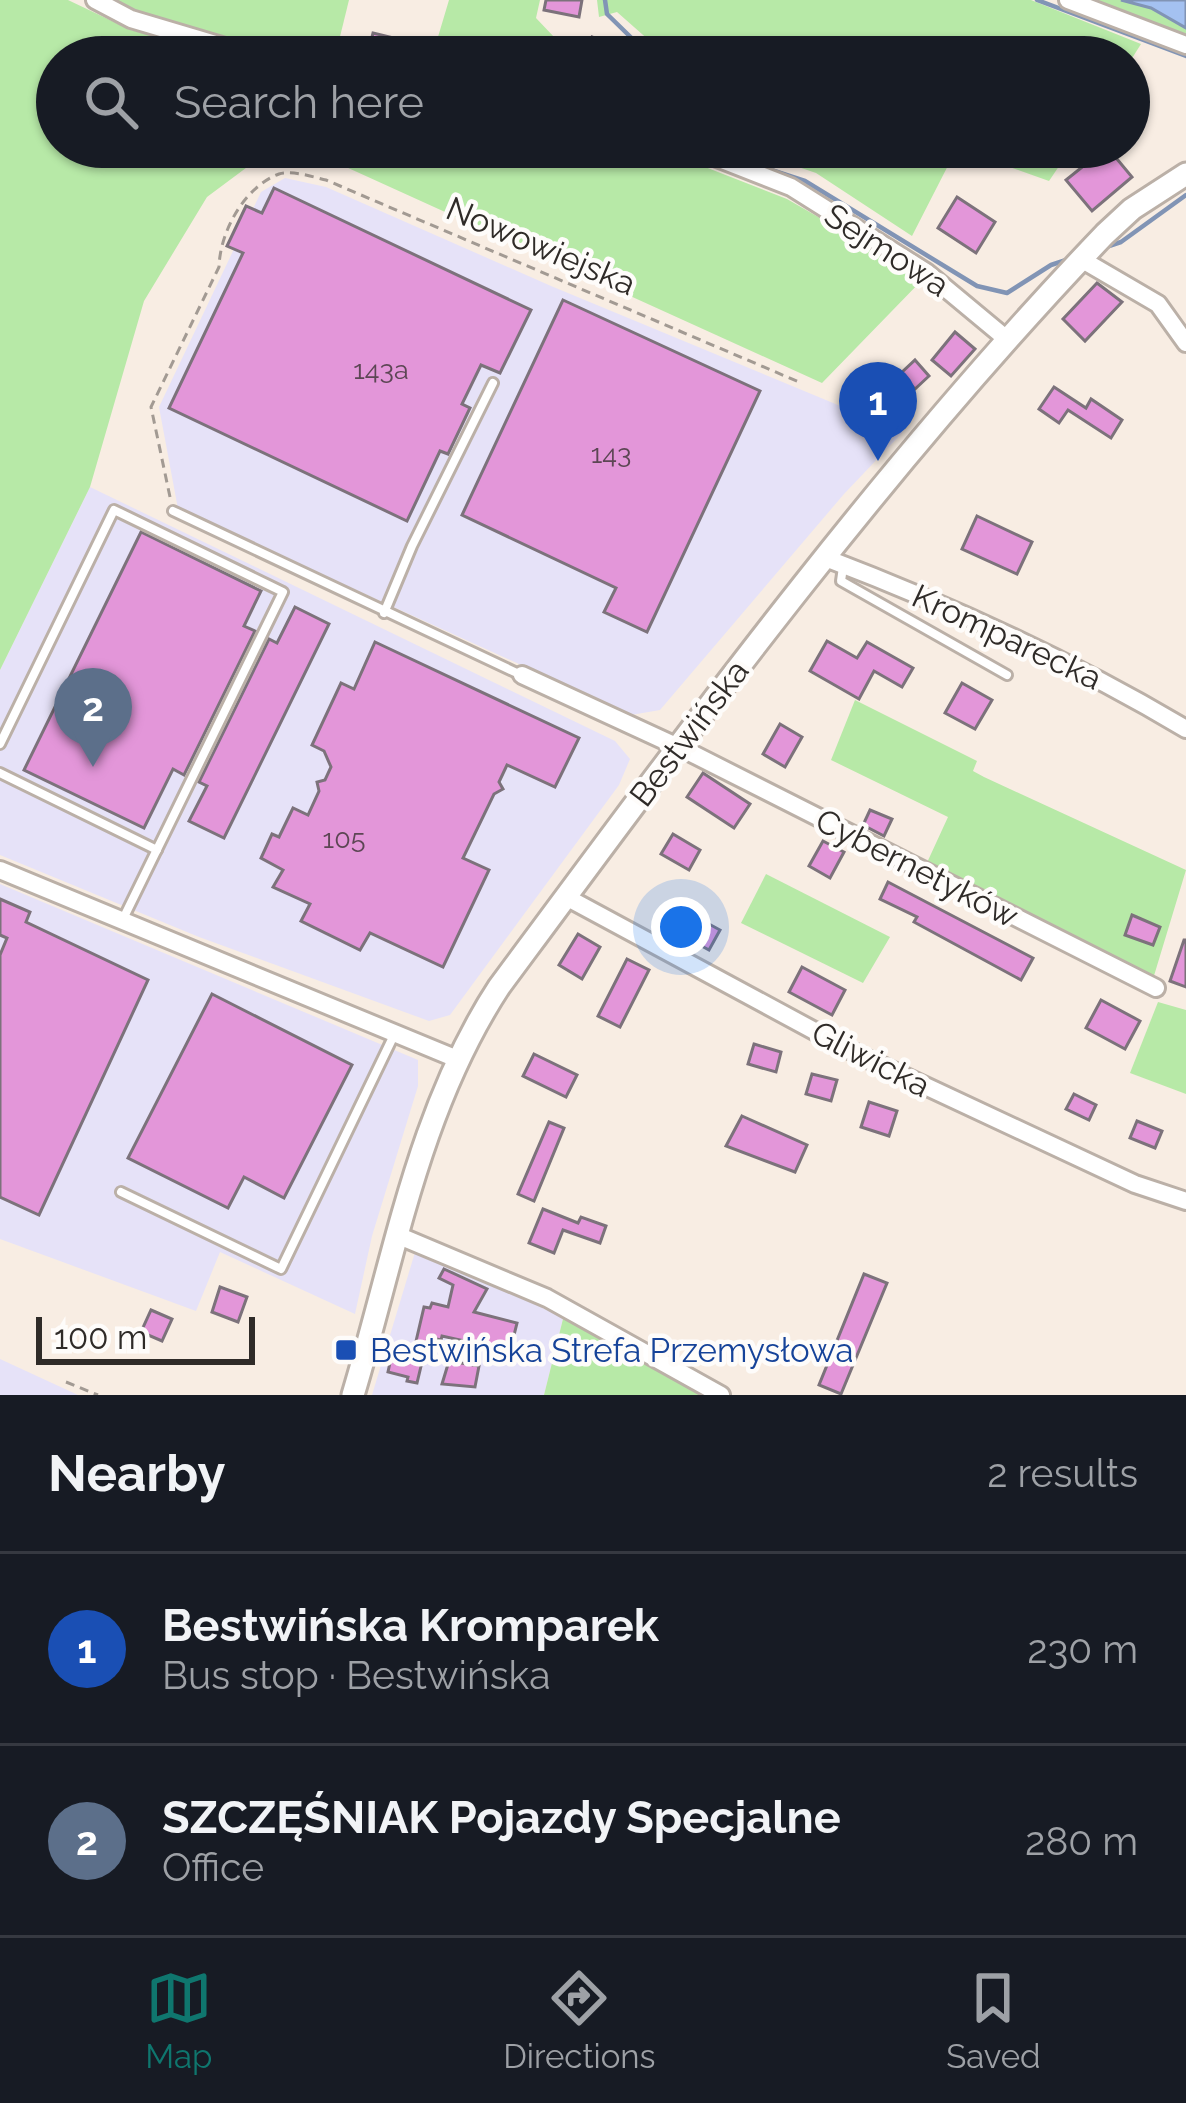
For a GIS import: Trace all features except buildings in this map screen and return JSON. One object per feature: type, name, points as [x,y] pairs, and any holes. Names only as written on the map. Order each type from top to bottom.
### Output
[{"type":"street","points":[[94,0],[130,20],[186,36]]},
{"type":"street","points":[[1068,0],[1186,45]]},
{"type":"street","name":"Sejmowa","points":[[743,168],[791,187],[926,272],[1009,341]]},
{"type":"street","name":"Bestwińska","points":[[353,1395],[418,1158],[457,1059],[499,987],[677,748],[1009,341],[1105,234],[1132,209],[1186,174]]},
{"type":"street","points":[[1081,259],[1158,304],[1186,343]]},
{"type":"street","name":"Kromparecka","points":[[833,561],[1006,632],[1096,676],[1186,729]]},
{"type":"street","name":"Cybernetyków","points":[[522,675],[1156,988]]},
{"type":"street","points":[[0,870],[457,1059]]},
{"type":"street","name":"Gliwicka","points":[[566,897],[860,1054],[1136,1184],[1186,1201]]},
{"type":"street","points":[[397,1234],[547,1298],[721,1395]]},
{"type":"lane","points":[[385,613],[412,546],[493,383]]},
{"type":"lane","points":[[0,744],[114,510],[283,592],[122,920]]},
{"type":"lane","points":[[173,511],[522,675]]},
{"type":"lane","points":[[833,561],[841,581],[1007,675]]},
{"type":"lane","points":[[0,773],[157,850]]},
{"type":"lane","points":[[121,1192],[281,1269],[396,1031]]},
{"type":"path","name":"Nowowiejska","points":[[173,511],[151,407],[219,267],[220,249],[244,200],[283,172],[326,180],[799,382]]},
{"type":"path","points":[[66,1382],[98,1395]]},
{"type":"shaded area","points":[[285,178],[326,187],[903,432],[844,494],[660,710],[631,715],[178,509],[159,407],[261,192]]},
{"type":"shaded area","points":[[90,487],[615,741],[630,759],[619,785],[450,1015],[429,1021],[199,937],[0,855],[0,670]]},
{"type":"shaded area","points":[[0,884],[418,1060],[418,1086],[372,1236],[355,1314],[220,1252],[196,1311],[0,1239]]},
{"type":"shaded area","points":[[416,1249],[564,1315],[544,1395],[372,1395]]},
{"type":"shaded area","points":[[0,1359],[78,1395],[0,1395]]},
{"type":"green space","points":[[0,0],[68,0],[154,36],[36,36],[36,168],[246,168],[207,197],[144,301],[90,487],[0,670]]},
{"type":"green space","points":[[105,0],[349,0],[340,36],[190,35]]},
{"type":"green space","points":[[449,0],[540,0],[536,18],[553,36],[438,36]]},
{"type":"green space","points":[[597,0],[1031,0],[1121,36],[644,36],[617,12],[599,17]]},
{"type":"green space","points":[[1087,0],[1121,0],[1151,9],[1186,28],[1186,38]]},
{"type":"green space","points":[[348,168],[708,168],[787,199],[924,278],[822,383]]},
{"type":"green space","points":[[801,168],[947,168],[912,236]]},
{"type":"green space","points":[[1013,168],[1058,168],[1049,181]]},
{"type":"green space","points":[[855,700],[977,761],[973,771],[984,777],[1186,870],[1153,979],[925,867],[948,817],[831,760]]},
{"type":"green space","points":[[766,874],[890,937],[863,983],[741,923]]},
{"type":"green space","points":[[1158,1002],[1186,1010],[1186,1094],[1130,1073]]},
{"type":"green space","points":[[564,1315],[704,1395],[544,1395]]},
{"type":"water","points":[[1121,0],[1186,0],[1186,28],[1151,8]]},
{"type":"waterway","points":[[605,0],[607,14],[630,36]]},
{"type":"waterway","points":[[1037,0],[1133,36]]},
{"type":"waterway","points":[[1150,42],[1186,56]]},
{"type":"waterway","points":[[765,168],[805,181],[977,286],[1007,293],[1051,265],[1072,258]]},
{"type":"waterway","points":[[1106,247],[1121,242],[1186,195]]},
{"type":"place","name":"Bestwińska Kromparek","points":[[878,461]]},
{"type":"place","name":"SZCZĘŚNIAK Pojazdy Specjalne","points":[[93,767]]},
{"type":"place","name":"Bestwińska Strefa Przemysłowa","points":[[346,1350]]}]
